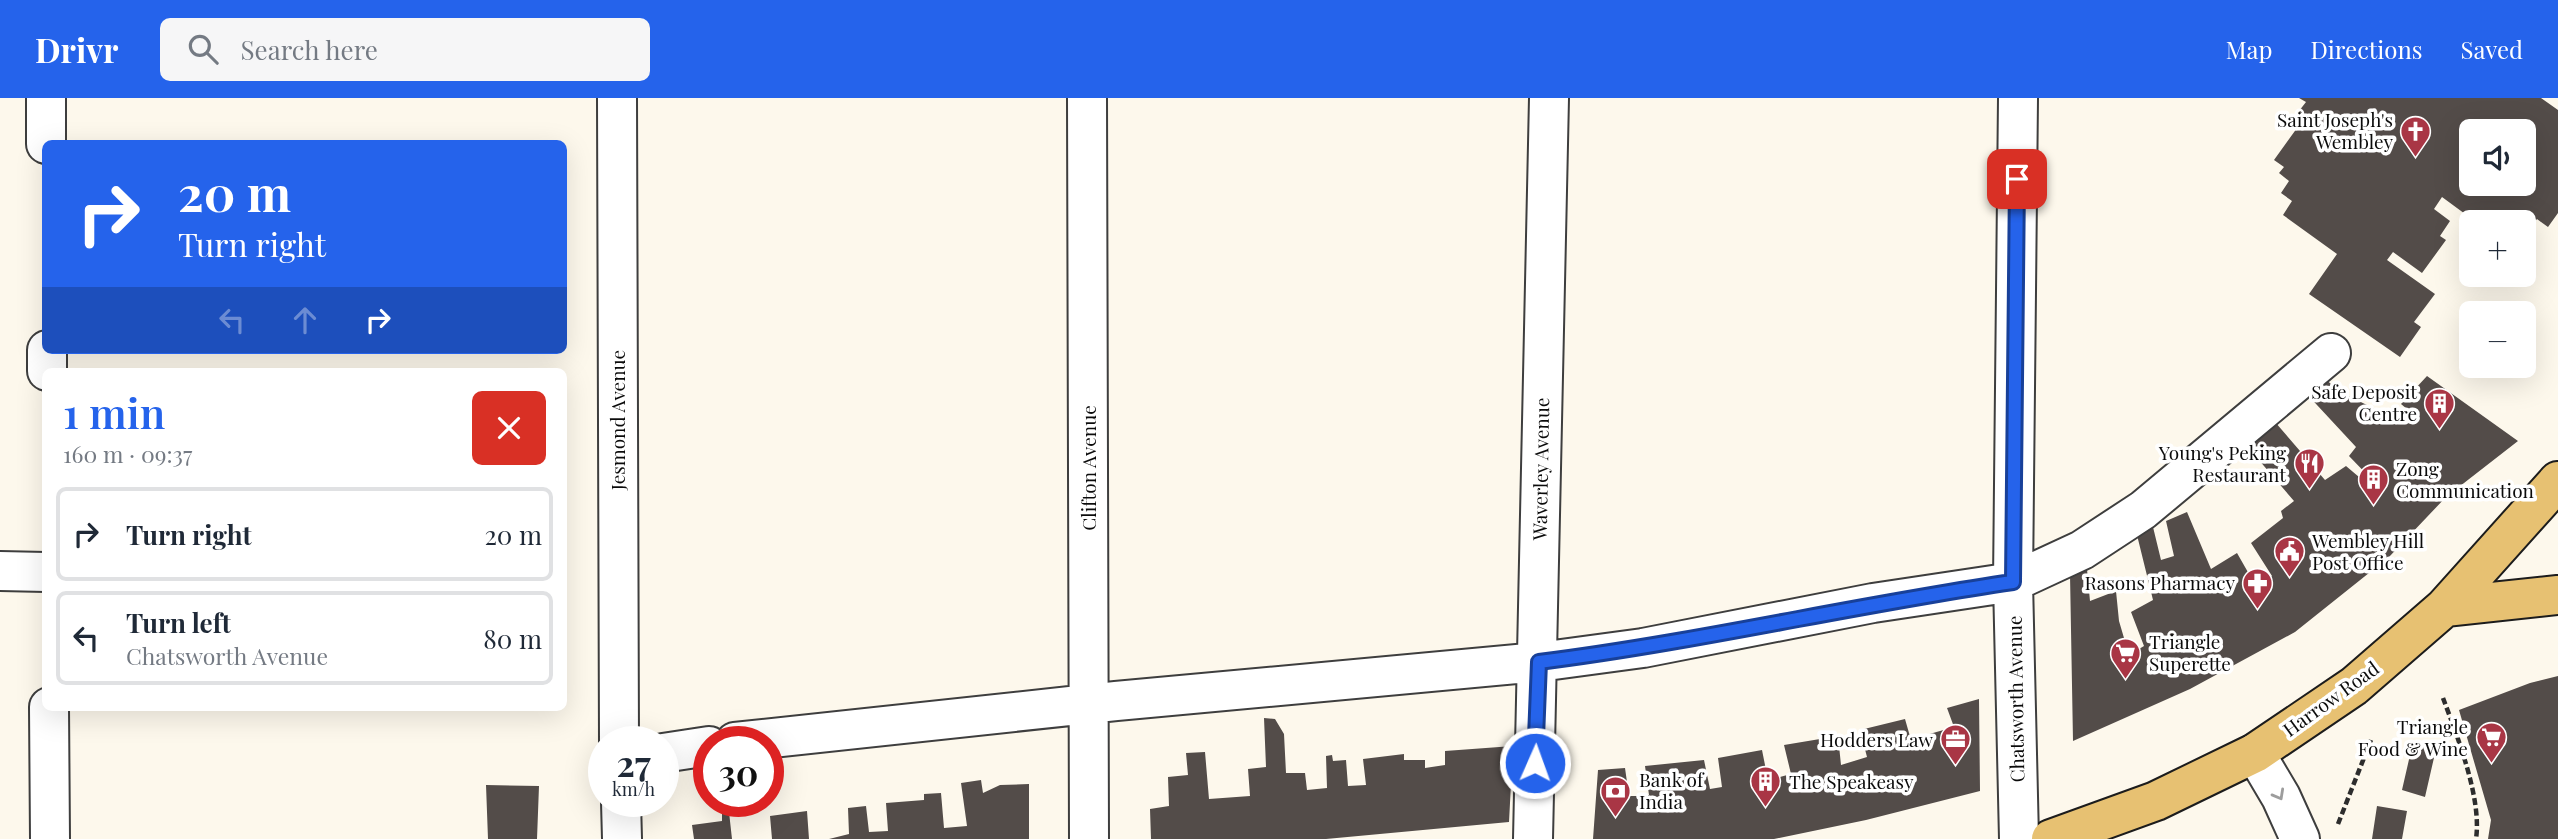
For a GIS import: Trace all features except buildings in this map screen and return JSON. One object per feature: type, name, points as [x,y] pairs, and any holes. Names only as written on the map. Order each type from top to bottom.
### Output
[{"type":"main road","name":"Harrow Road","points":[[2051,839],[2156,801],[2255,753],[2354,686],[2445,607],[2558,481]]},
{"type":"main road","points":[[2445,607],[2558,595]]},
{"type":"street","points":[[46,98],[46,140]]},
{"type":"street","name":"Jesmond Avenue","points":[[617,98],[619,726]]},
{"type":"street","name":"Clifton Avenue","points":[[1087,98],[1089,839]]},
{"type":"street","name":"Waverley Avenue","points":[[1533,839],[1539,662],[1537,630],[1549,98]]},
{"type":"street","name":"Chatsworth Avenue","points":[[2018,98],[2013,582],[2019,839]]},
{"type":"street","points":[[784,737],[1090,704],[1539,662],[1643,648],[1874,603],[2013,582],[2082,550],[2143,510],[2331,353]]},
{"type":"street","points":[[0,571],[42,572]]},
{"type":"street","points":[[49,711],[50,839]]},
{"type":"street","points":[[2255,753],[2281,797],[2300,839]]},
{"type":"street","points":[[621,817],[622,839]]},
{"type":"path","points":[[2443,698],[2462,750],[2478,825],[2476,839]]},
{"type":"path","points":[[2337,827],[2371,740]]},
{"type":"place","name":"Saint Joseph's Wembley","points":[[2416,158]]},
{"type":"place","name":"Safe Deposit Centre","points":[[2440,430]]},
{"type":"place","name":"Young's Peking Restaurant","points":[[2309,491]]},
{"type":"place","name":"Zong Communication","points":[[2373,507]]},
{"type":"place","name":"Wembley Hill Post Office","points":[[2289,579]]},
{"type":"place","name":"Rasons Pharmacy","points":[[2258,610]]},
{"type":"place","name":"Triangle Superette","points":[[2126,680]]},
{"type":"place","name":"Triangle Food & Wine","points":[[2491,765]]},
{"type":"place","name":"Hodders Law","points":[[1956,767]]},
{"type":"place","name":"The Speakeasy","points":[[1766,809]]},
{"type":"place","name":"Bank of India","points":[[1616,818]]},
{"type":"route","points":[[1535,763],[1539,662],[1643,648],[1874,603],[2013,582],[2017,179]]}]
